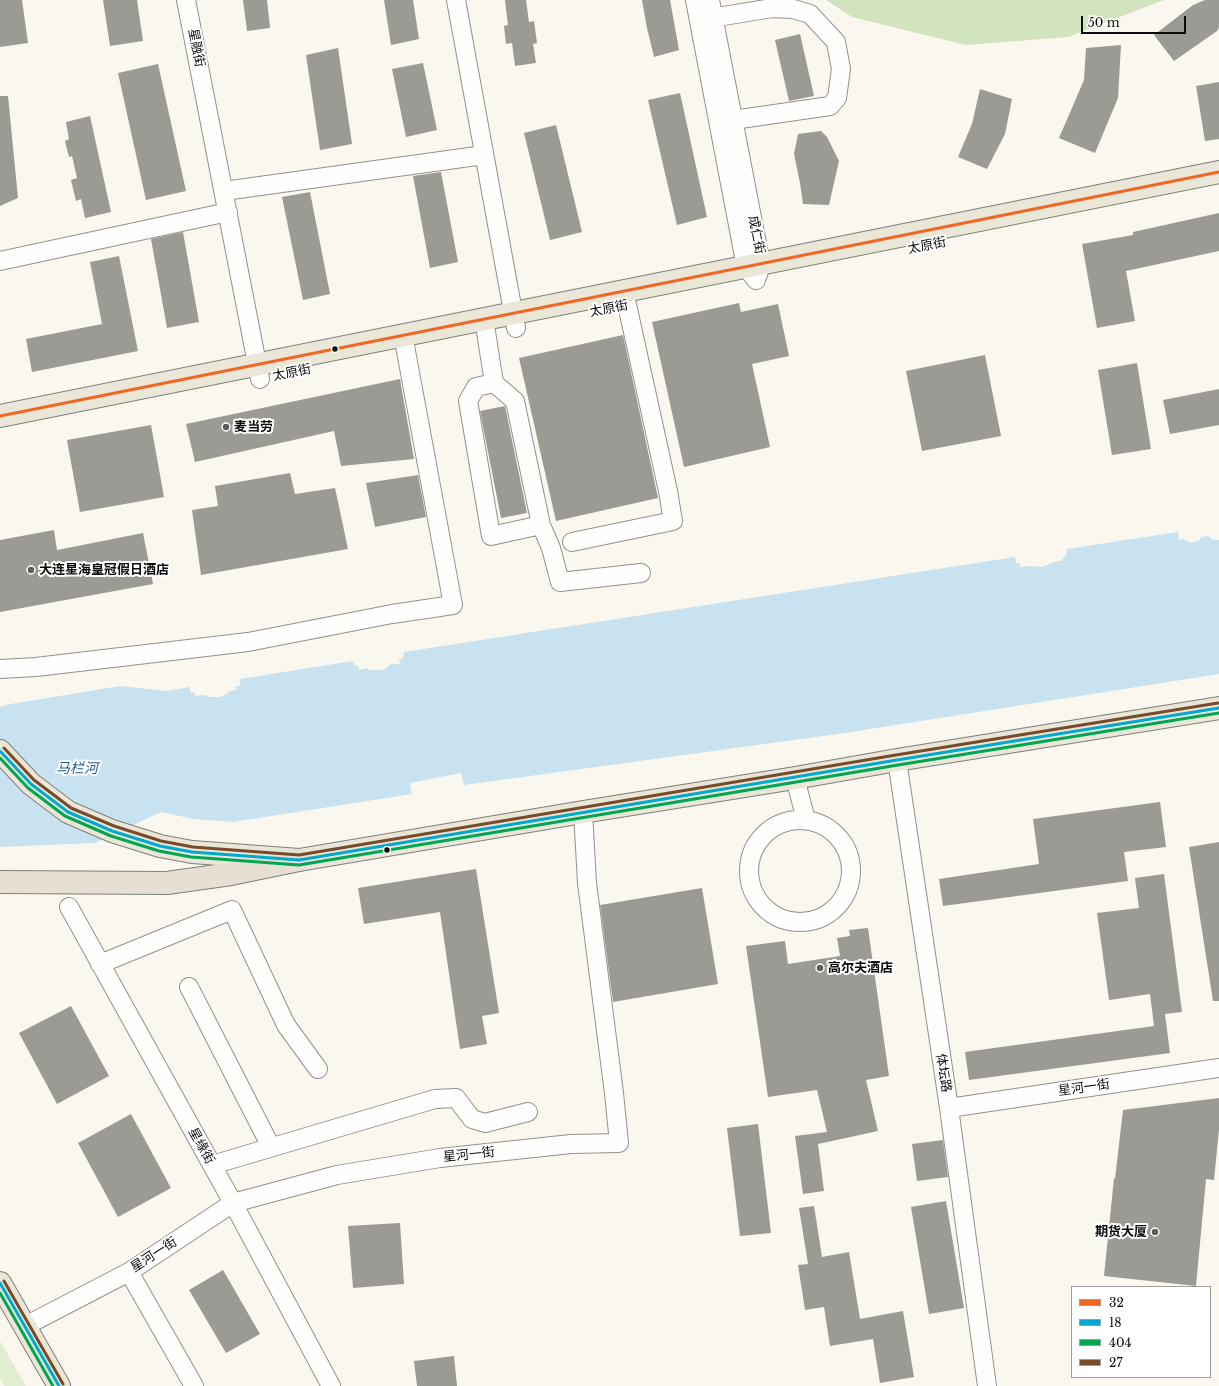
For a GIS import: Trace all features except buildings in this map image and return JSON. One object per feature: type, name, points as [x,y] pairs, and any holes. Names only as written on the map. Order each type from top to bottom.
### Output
[{"type":"highway","points":[[0,882],[167,883],[231,874],[299,860]]},
{"type":"main road","name":"太原街","points":[[0,416],[259,372],[626,299],[755,270],[1219,172]]},
{"type":"main road","name":"太原街","points":[[755,270],[1219,188]]},
{"type":"main road","name":"太原街","points":[[0,431],[259,372]]},
{"type":"main road","points":[[0,751],[32,784],[68,812],[112,831],[160,846],[192,852],[299,860],[1219,708]]},
{"type":"main road","points":[[0,1283],[59,1386]]},
{"type":"street","name":"星融街","points":[[186,0],[259,372]]},
{"type":"street","points":[[456,0],[515,321]]},
{"type":"street","name":"成仁街","points":[[695,0],[706,19],[734,120],[755,270]]},
{"type":"street","name":"成仁街","points":[[710,0],[706,19],[755,270]]},
{"type":"street","points":[[706,19],[772,8],[793,9],[810,14],[836,42],[841,69],[837,98],[830,106],[734,120]]},
{"type":"street","points":[[224,191],[484,155]]},
{"type":"street","points":[[0,261],[228,212]]},
{"type":"street","points":[[572,542],[673,521],[668,491],[626,299]]},
{"type":"street","points":[[485,327],[494,384],[515,401],[541,525],[551,548],[560,582],[641,573]]},
{"type":"street","points":[[0,669],[36,667],[248,642],[392,614],[453,604],[405,343]]},
{"type":"street","points":[[494,384],[476,387],[468,400],[491,536],[541,525]]},
{"type":"street","name":"体坛路","points":[[897,760],[949,1108],[987,1386]]},
{"type":"street","points":[[795,778],[806,820]]},
{"type":"street","name":"星河一街","points":[[25,1326],[129,1272],[233,1203],[337,1175],[440,1158],[571,1144],[619,1143],[587,883],[583,812]]},
{"type":"street","points":[[806,820],[822,825],[836,834],[846,848],[851,864],[851,876],[844,897],[834,910],[819,919],[803,923],[786,921],[771,913],[759,902],[751,887],[749,870],[752,853],[761,839],[773,828],[789,822],[806,820]]},
{"type":"street","name":"星缘街","points":[[69,906],[233,1203],[331,1386]]},
{"type":"street","points":[[100,964],[232,910],[286,1025],[318,1069]]},
{"type":"street","points":[[190,987],[271,1147]]},
{"type":"street","name":"星河一街","points":[[949,1108],[1219,1068]]},
{"type":"street","points":[[212,1165],[435,1100],[456,1098],[472,1119],[485,1123],[528,1112]]},
{"type":"street","points":[[129,1272],[194,1386]]},
{"type":"green space","points":[[826,0],[1164,0],[1068,37],[966,45],[852,17]]},
{"type":"green space","points":[[0,1341],[26,1386],[4,1386],[0,1378]]},
{"type":"water","name":"马栏河","points":[[1178,532],[1179,540],[1183,539],[1190,543],[1199,541],[1201,537],[1208,536],[1213,540],[1219,540],[1219,674],[845,733],[464,785],[461,773],[410,783],[412,794],[233,822],[194,819],[161,812],[95,843],[0,847],[0,707],[5,705],[120,686],[166,691],[190,687],[190,692],[195,693],[195,696],[204,695],[209,697],[220,697],[229,691],[237,690],[235,686],[240,686],[240,679],[353,661],[354,665],[358,666],[359,670],[367,668],[369,670],[380,670],[385,669],[391,664],[400,664],[399,659],[403,659],[404,652],[1015,557],[1016,563],[1020,563],[1020,567],[1042,567],[1063,560],[1062,558],[1066,556],[1067,549]]},
{"type":"transit line","name":"32","points":[[0,416],[1219,172]]},
{"type":"transit line","name":"27","points":[[4,748],[34,780],[71,808],[114,826],[161,841],[193,847],[299,855],[896,755],[1218,703]]},
{"type":"transit line","name":"18","points":[[0,751],[31,784],[68,812],[112,831],[160,846],[192,852],[299,860],[1219,708]]},
{"type":"transit line","name":"404","points":[[0,758],[28,788],[65,816],[111,836],[159,851],[191,857],[299,865],[1219,713]]},
{"type":"transit line","name":"27","points":[[4,1281],[63,1384]]},
{"type":"transit line","name":"18","points":[[0,1283],[59,1386]]},
{"type":"transit line","name":"404","points":[[0,1293],[53,1386]]},
{"type":"place","name":"麦当劳","points":[[226,427]]},
{"type":"place","name":"大连星海皇冠假日酒店","points":[[31,570]]},
{"type":"place","name":"高尔夫酒店","points":[[820,968]]},
{"type":"place","name":"期货大厦","points":[[1155,1232]]}]
